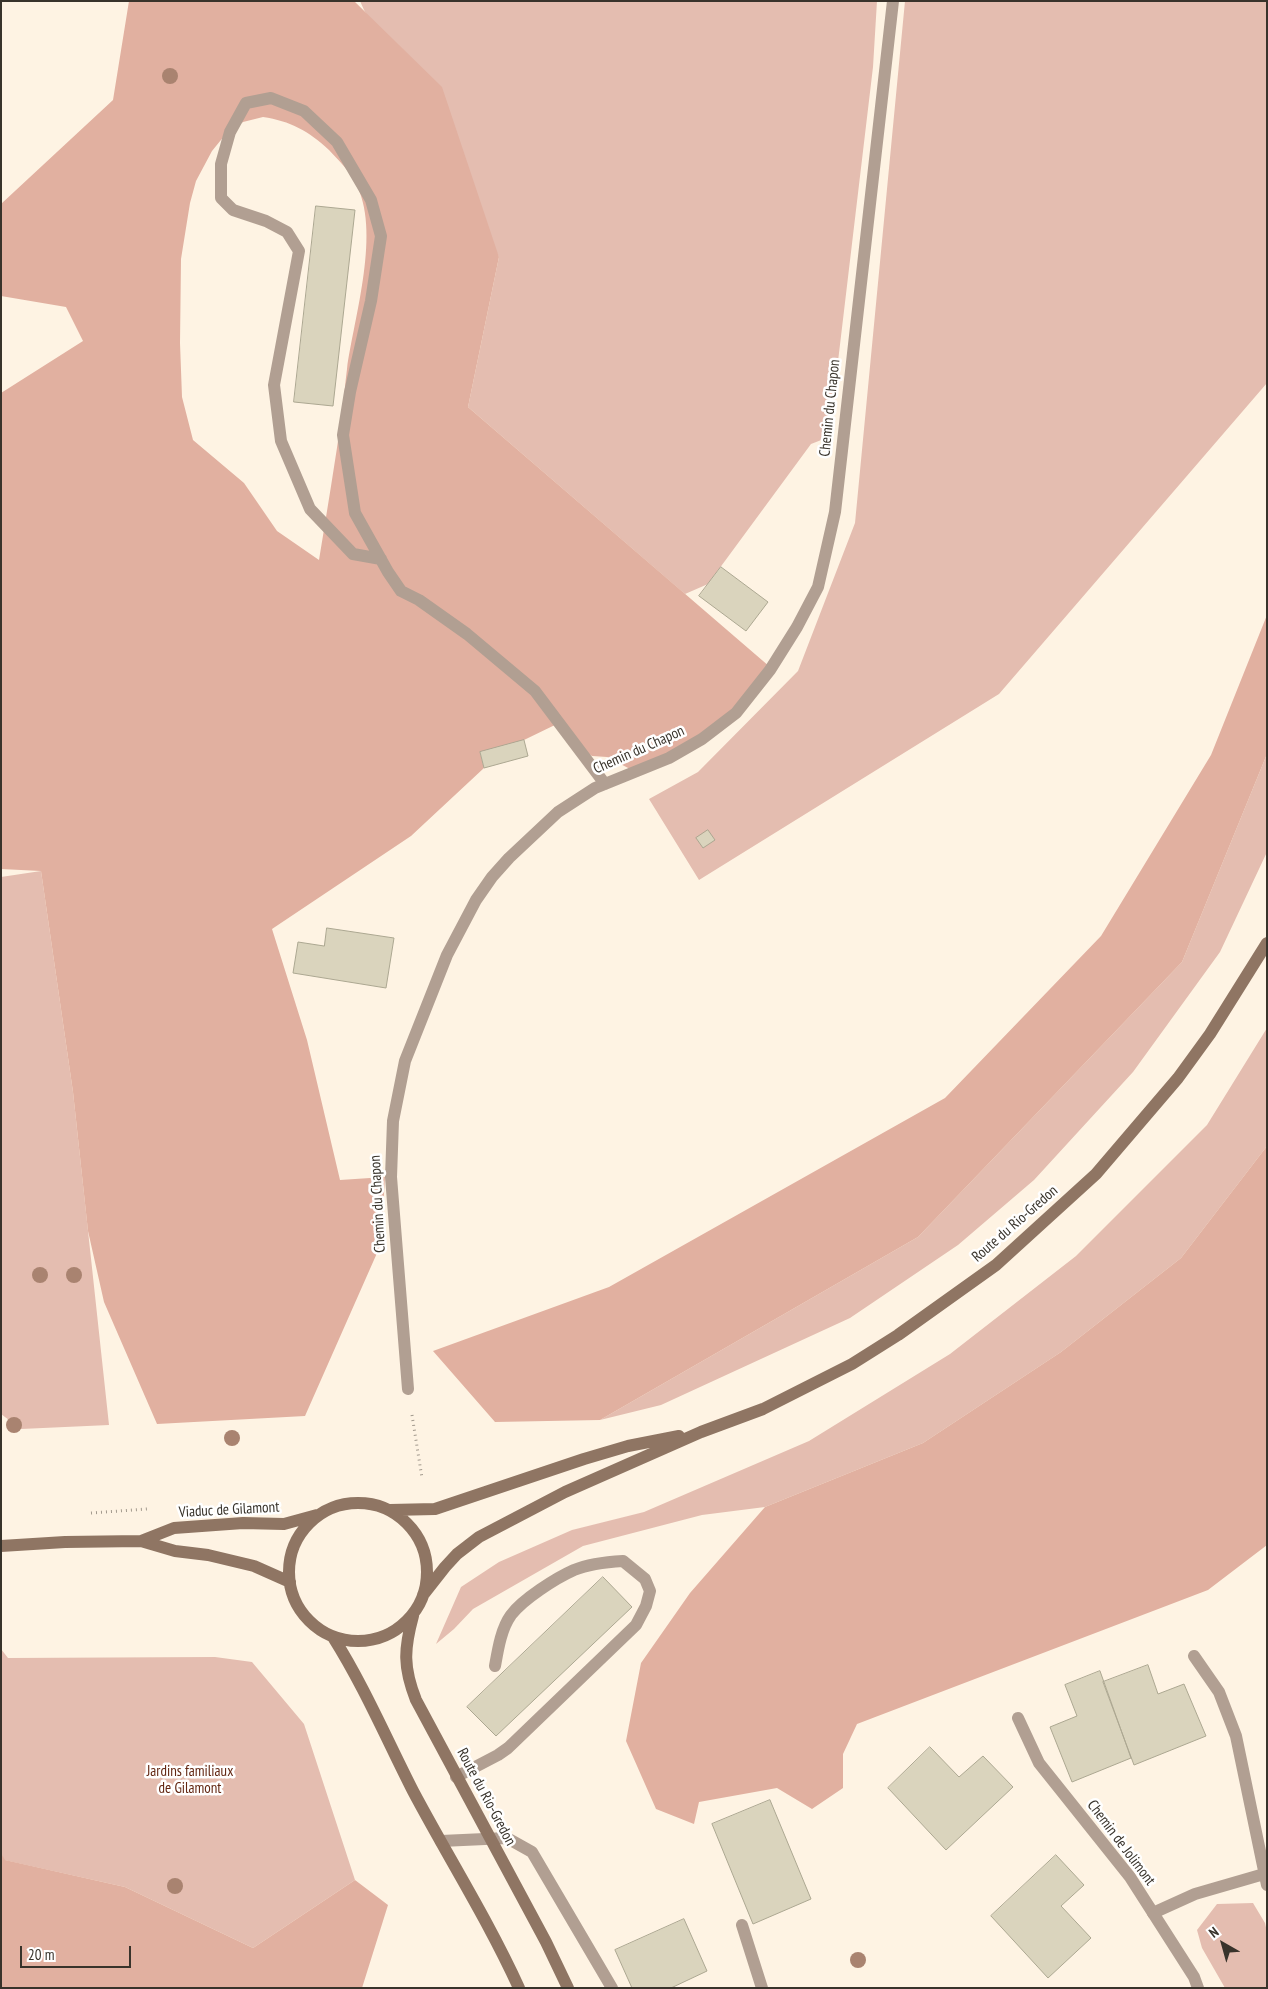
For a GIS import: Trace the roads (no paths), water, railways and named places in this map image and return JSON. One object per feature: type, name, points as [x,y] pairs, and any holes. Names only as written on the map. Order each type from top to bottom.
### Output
[{"type":"main road","name":"Route du Rio-Gredon","points":[[423,1595],[457,1554],[479,1537],[565,1492],[701,1432],[763,1409],[852,1364],[914,1324],[996,1265],[1096,1174],[1166,1092],[1210,1034],[1267,943]]},
{"type":"main road","name":"Route du Rio-Gredon","points":[[389,1510],[434,1509],[610,1451],[701,1432]]},
{"type":"main road","points":[[359,1503],[380,1506],[389,1510],[409,1525],[422,1546],[428,1570],[423,1595],[413,1615],[396,1630],[376,1638],[355,1641],[333,1637],[313,1624],[304,1615],[293,1594],[290,1582],[290,1560],[298,1539],[320,1514],[339,1505],[359,1503]]},
{"type":"main road","name":"Viaduc de Gilamont","points":[[141,1541],[174,1528],[242,1523],[284,1524],[320,1514]]},
{"type":"main road","name":"Viaduc de Gilamont","points":[[1,1546],[141,1541],[175,1551],[208,1555],[254,1566],[290,1582]]},
{"type":"main road","name":"Route du Rio-Gredon","points":[[413,1615],[406,1643],[406,1669],[410,1685],[456,1777],[546,1942],[568,1988]]},
{"type":"main road","points":[[333,1637],[369,1700],[387,1740],[492,1932],[520,1988]]},
{"type":"street","name":"Chemin du Chapon","points":[[408,1389],[391,1177],[393,1121],[406,1062],[446,955],[476,900],[492,878],[509,858],[558,812],[595,788],[670,758],[702,739],[736,713],[770,670],[797,627],[818,587],[835,512],[893,1]]},
{"type":"street","points":[[381,559],[353,554],[310,508],[281,441],[274,385],[299,251],[287,232],[233,210],[220,198],[221,164],[230,132],[246,103],[271,98],[304,112],[337,142],[371,200],[381,236],[371,301],[350,392],[343,435],[354,513],[402,591],[419,600],[467,634],[535,691],[605,784]]},
{"type":"street","points":[[456,1777],[508,1748],[636,1626],[646,1606],[650,1591],[645,1579],[623,1561],[604,1562],[574,1570],[530,1596],[511,1615],[500,1638],[495,1666]]},
{"type":"street","points":[[1153,1913],[1195,1894],[1266,1879],[1236,1736],[1219,1692],[1194,1656]]},
{"type":"street","name":"Chemin de Jolimont","points":[[1018,1718],[1039,1763],[1130,1877],[1194,1977],[1198,1988]]},
{"type":"street","points":[[441,1841],[507,1838],[532,1852],[612,1988]]},
{"type":"street","points":[[742,1925],[762,1988]]},
{"type":"park label","name":"Jardins familiaux de Gilamont","points":[[190,1780]]}]
